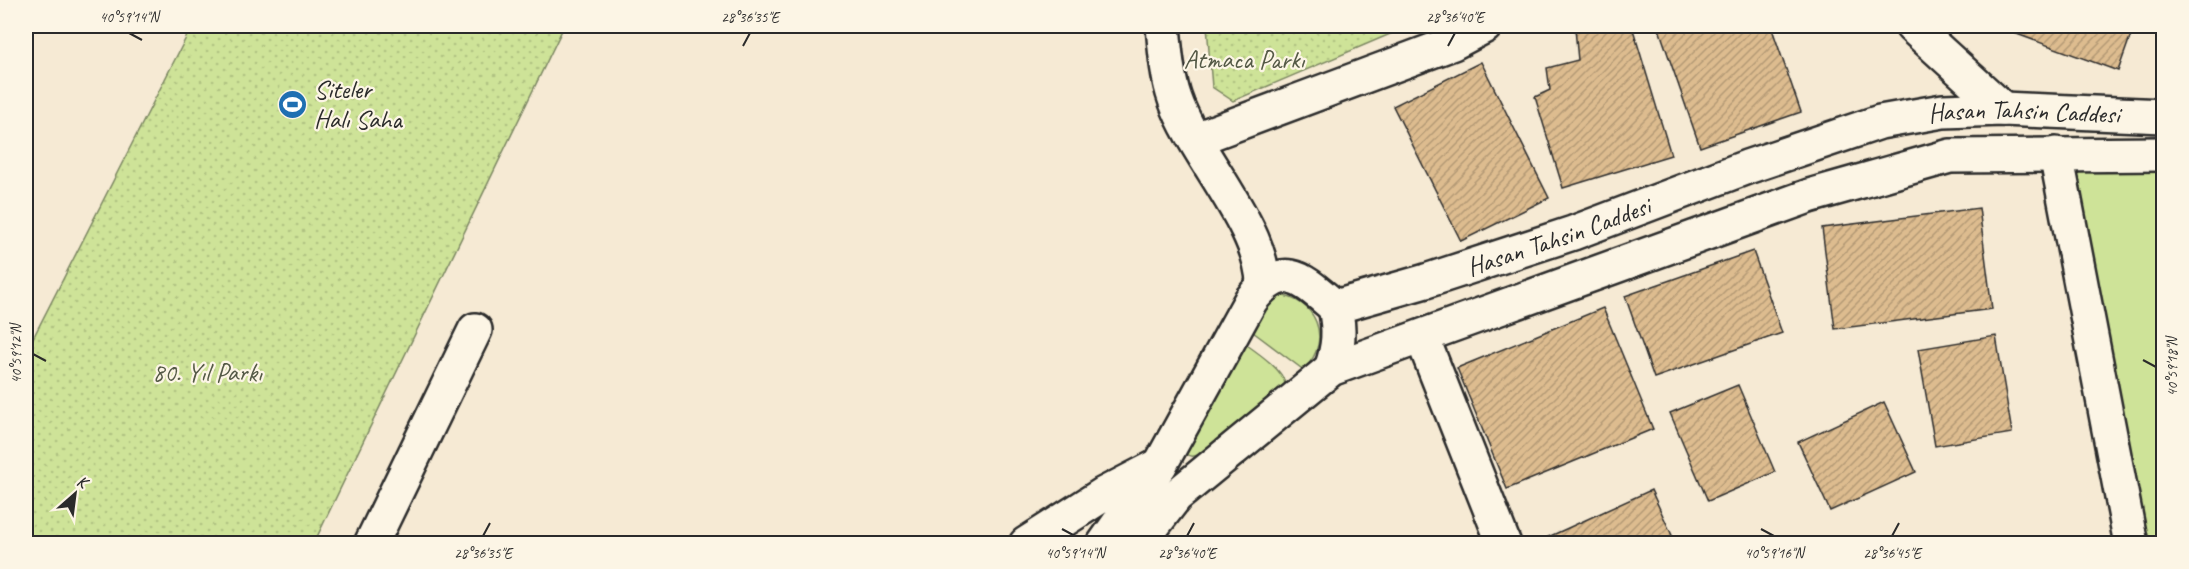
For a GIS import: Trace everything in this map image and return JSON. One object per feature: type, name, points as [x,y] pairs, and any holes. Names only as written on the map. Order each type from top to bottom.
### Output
[{"type":"main road","points":[[1163,26],[1174,98],[1234,206],[1263,265],[1263,285]]},
{"type":"main road","points":[[1196,139],[1453,42],[1485,26]]},
{"type":"main road","points":[[1912,26],[2003,109]]},
{"type":"main road","name":"Hasan Tahsin Caddesi","points":[[1335,307],[1426,281],[1573,232],[1747,166],[1880,122],[1943,111],[2003,109],[2163,116]]},
{"type":"main road","name":"Hasan Tahsin Caddesi","points":[[1139,543],[1176,496],[1198,476],[1331,369],[1820,192],[1950,156],[2163,153]]},
{"type":"main road","points":[[2056,154],[2131,543]]},
{"type":"main road","points":[[1234,206],[1299,277],[1335,307],[1339,339],[1331,369]]},
{"type":"main road","points":[[1104,543],[1160,465],[1251,300],[1263,285],[1281,277],[1299,277]]},
{"type":"main road","points":[[371,543],[475,330]]},
{"type":"main road","points":[[1422,337],[1504,543]]},
{"type":"main road","points":[[1160,465],[1168,476],[1181,482],[1198,476]]},
{"type":"main road","points":[[1026,543],[1104,494],[1160,465]]},
{"type":"green space","name":"80. Yıl Parkı","points":[[192,26],[564,26],[314,543],[26,543],[26,352]]},
{"type":"green space","name":"Atmaca Parkı","points":[[1207,26],[1409,26],[1233,101],[1212,87]]},
{"type":"green space","points":[[2072,154],[2163,159],[2163,543],[2131,543]]},
{"type":"green space","points":[[1277,295],[1291,298],[1302,304],[1316,322],[1319,333],[1318,345],[1305,368],[1301,368],[1249,329],[1250,319]]},
{"type":"green space","points":[[1240,340],[1273,366],[1285,384],[1255,413],[1214,446],[1194,456],[1181,452]]},
{"type":"building","points":[[1586,26],[1632,26],[1671,155],[1563,188],[1535,97],[1550,90],[1547,68],[1578,60],[1575,29]]},
{"type":"building","points":[[1658,26],[1771,26],[1801,112],[1700,147]]},
{"type":"building","points":[[1995,26],[2134,26],[2118,71]]},
{"type":"building","points":[[1481,62],[1549,198],[1461,241],[1393,106]]},
{"type":"building","points":[[1979,208],[1992,309],[1835,329],[1822,228]]},
{"type":"building","points":[[1753,251],[1782,333],[1654,378],[1625,296]]},
{"type":"building","points":[[1603,308],[1653,429],[1507,489],[1457,368]]},
{"type":"building","points":[[1996,336],[2012,433],[1935,446],[1918,349]]},
{"type":"building","points":[[1738,385],[1775,472],[1708,501],[1670,413]]},
{"type":"building","points":[[1884,402],[1916,472],[1830,511],[1798,442]]},
{"type":"building","points":[[1651,490],[1676,544],[1546,544],[1544,539]]},
{"type":"place","name":"Siteler Halı Saha","points":[[293,104]]}]
